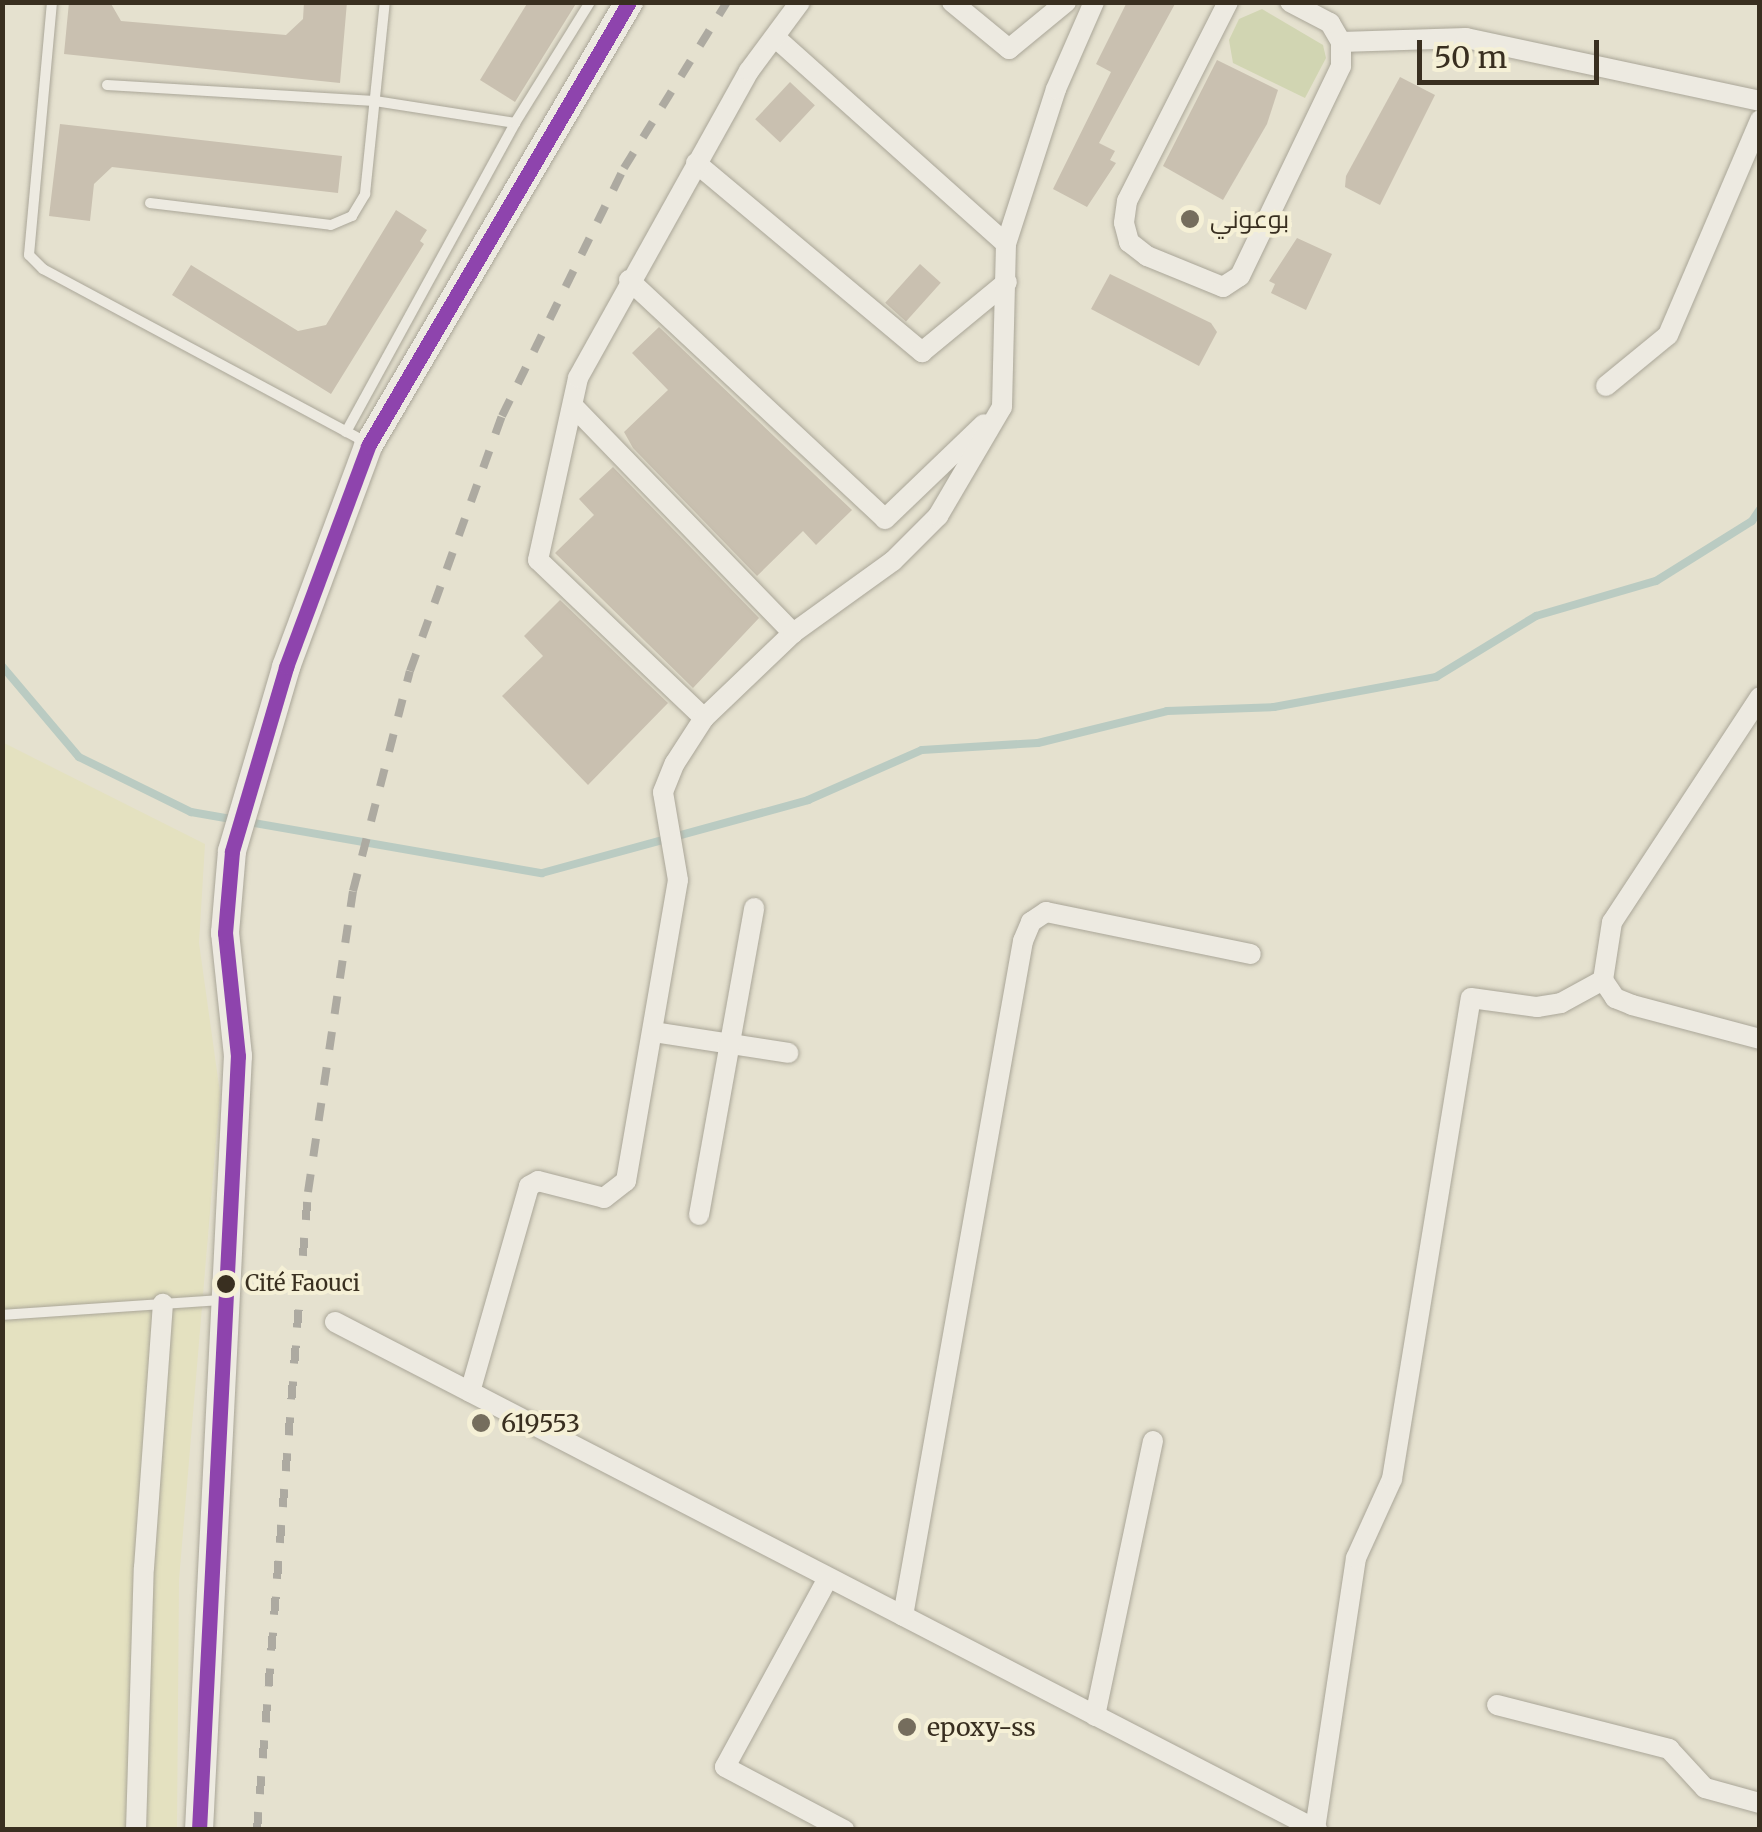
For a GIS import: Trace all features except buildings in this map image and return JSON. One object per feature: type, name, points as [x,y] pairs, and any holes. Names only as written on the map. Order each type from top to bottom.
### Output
[{"type":"main road","points":[[199,1830],[238,1056],[226,933],[232,851],[336,524],[358,438],[629,2]]},
{"type":"street","points":[[704,718],[538,560],[578,378],[629,280],[749,71],[777,40],[800,2]]},
{"type":"street","points":[[952,2],[1010,49],[1066,2]]},
{"type":"street","points":[[470,1392],[529,1186],[538,1181],[604,1198],[626,1181],[678,880],[663,792],[704,718],[793,632],[893,562],[938,516],[1002,407],[1006,244],[1056,89],[1094,2]]},
{"type":"street","points":[[1228,2],[1127,201],[1124,222],[1128,242],[1205,284],[1223,287],[1240,276],[1341,66],[1341,42],[1330,24],[1290,2]]},
{"type":"street","points":[[1341,42],[1466,38],[1760,101]]},
{"type":"street","points":[[777,40],[1006,244]]},
{"type":"street","points":[[1606,386],[1668,335],[1760,120]]},
{"type":"street","points":[[696,163],[922,352],[1006,282]]},
{"type":"street","points":[[629,280],[885,519],[1002,407]]},
{"type":"street","points":[[574,407],[793,632]]},
{"type":"street","points":[[1760,698],[1612,922],[1603,980],[1615,998],[1632,1005],[1760,1038]]},
{"type":"street","points":[[699,1215],[754,908]]},
{"type":"street","points":[[903,1616],[1023,941],[1032,922],[1046,912],[1250,954]]},
{"type":"street","points":[[335,1322],[1316,1829],[1356,1558],[1392,1479],[1471,998],[1537,1007],[1561,1004],[1603,980]]},
{"type":"street","points":[[653,1032],[788,1053]]},
{"type":"street","points":[[136,1830],[144,1568],[163,1304]]},
{"type":"street","points":[[1095,1716],[1153,1441]]},
{"type":"street","points":[[828,1578],[725,1767],[844,1830]]},
{"type":"street","points":[[1496,1705],[1669,1748],[1705,1788],[1760,1803]]},
{"type":"lane","points":[[52,2],[29,256],[43,269],[358,438],[515,122],[590,2]]},
{"type":"lane","points":[[150,203],[342,221],[365,194],[385,2]]},
{"type":"lane","points":[[107,85],[375,102],[515,122]]},
{"type":"lane","points":[[2,1314],[224,1300]]},
{"type":"shaded area","points":[[2,742],[205,844],[199,943],[220,1093],[179,1580],[177,1829],[3,1829]]},
{"type":"green space","points":[[1262,9],[1323,45],[1326,58],[1305,98],[1233,63],[1229,40],[1239,19]]},
{"type":"waterway","points":[[2,666],[79,757],[191,812],[542,873],[808,800],[922,750],[1038,743],[1167,711],[1274,707],[1436,677],[1536,616],[1656,581],[1752,521],[1760,509]]},
{"type":"railway","points":[[257,1830],[308,1192],[353,891],[410,671],[502,416],[624,168],[727,2]]},
{"type":"transit line","points":[[199,1830],[238,1056],[225,933],[232,851],[286,667],[368,446],[629,2]]},
{"type":"place","name":"بوعوني","points":[[1190,219]]},
{"type":"place","name":"Cité Faouci","points":[[226,1284]]},
{"type":"place","name":"619553","points":[[481,1423]]},
{"type":"place","name":"epoxy-ss","points":[[907,1727]]}]
